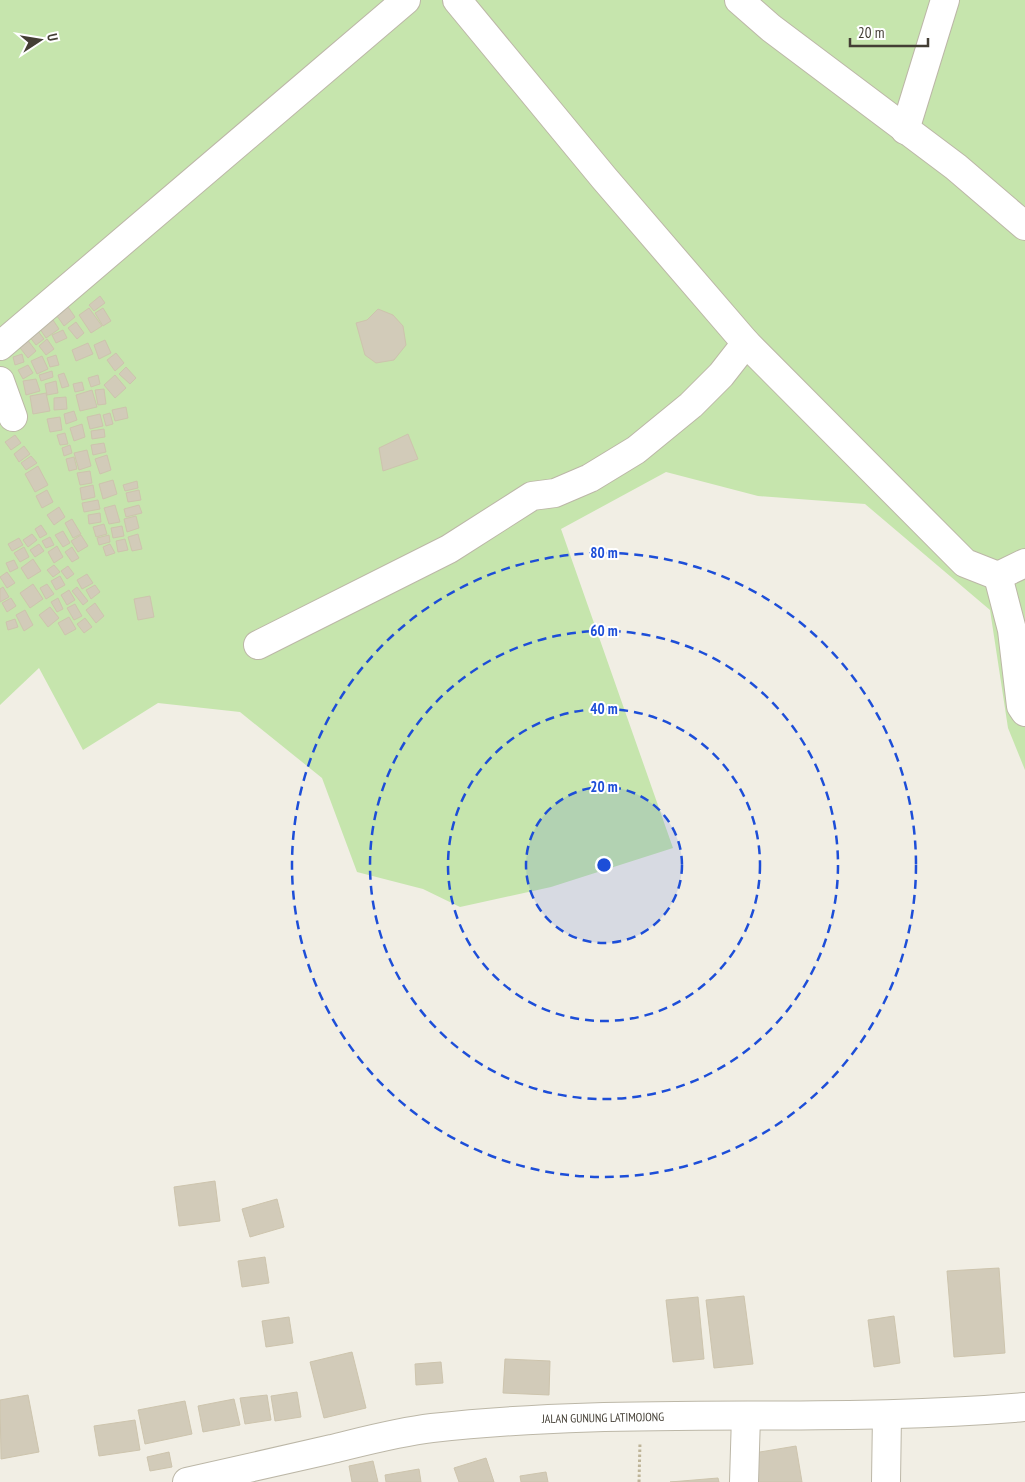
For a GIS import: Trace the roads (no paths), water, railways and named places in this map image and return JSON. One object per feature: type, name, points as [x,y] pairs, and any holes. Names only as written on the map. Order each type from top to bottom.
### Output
[{"type":"street","points":[[0,346],[406,0]]},
{"type":"street","points":[[457,0],[592,163],[746,343],[965,563],[998,576],[1025,564]]},
{"type":"street","points":[[739,0],[771,28],[956,167],[1025,226]]},
{"type":"street","points":[[905,130],[944,0]]},
{"type":"street","points":[[258,645],[448,549],[532,496],[555,493],[590,478],[636,450],[691,404],[721,375],[746,343]]},
{"type":"street","points":[[0,381],[13,417]]},
{"type":"street","points":[[998,576],[1012,630],[1022,706],[1025,712]]},
{"type":"street","name":"JALAN GUNUNG LATIMOJONG","points":[[187,1482],[429,1428],[557,1418],[887,1415],[961,1413],[1025,1407]]},
{"type":"street","points":[[886,1482],[887,1415]]},
{"type":"street","points":[[744,1482],[746,1416]]}]
